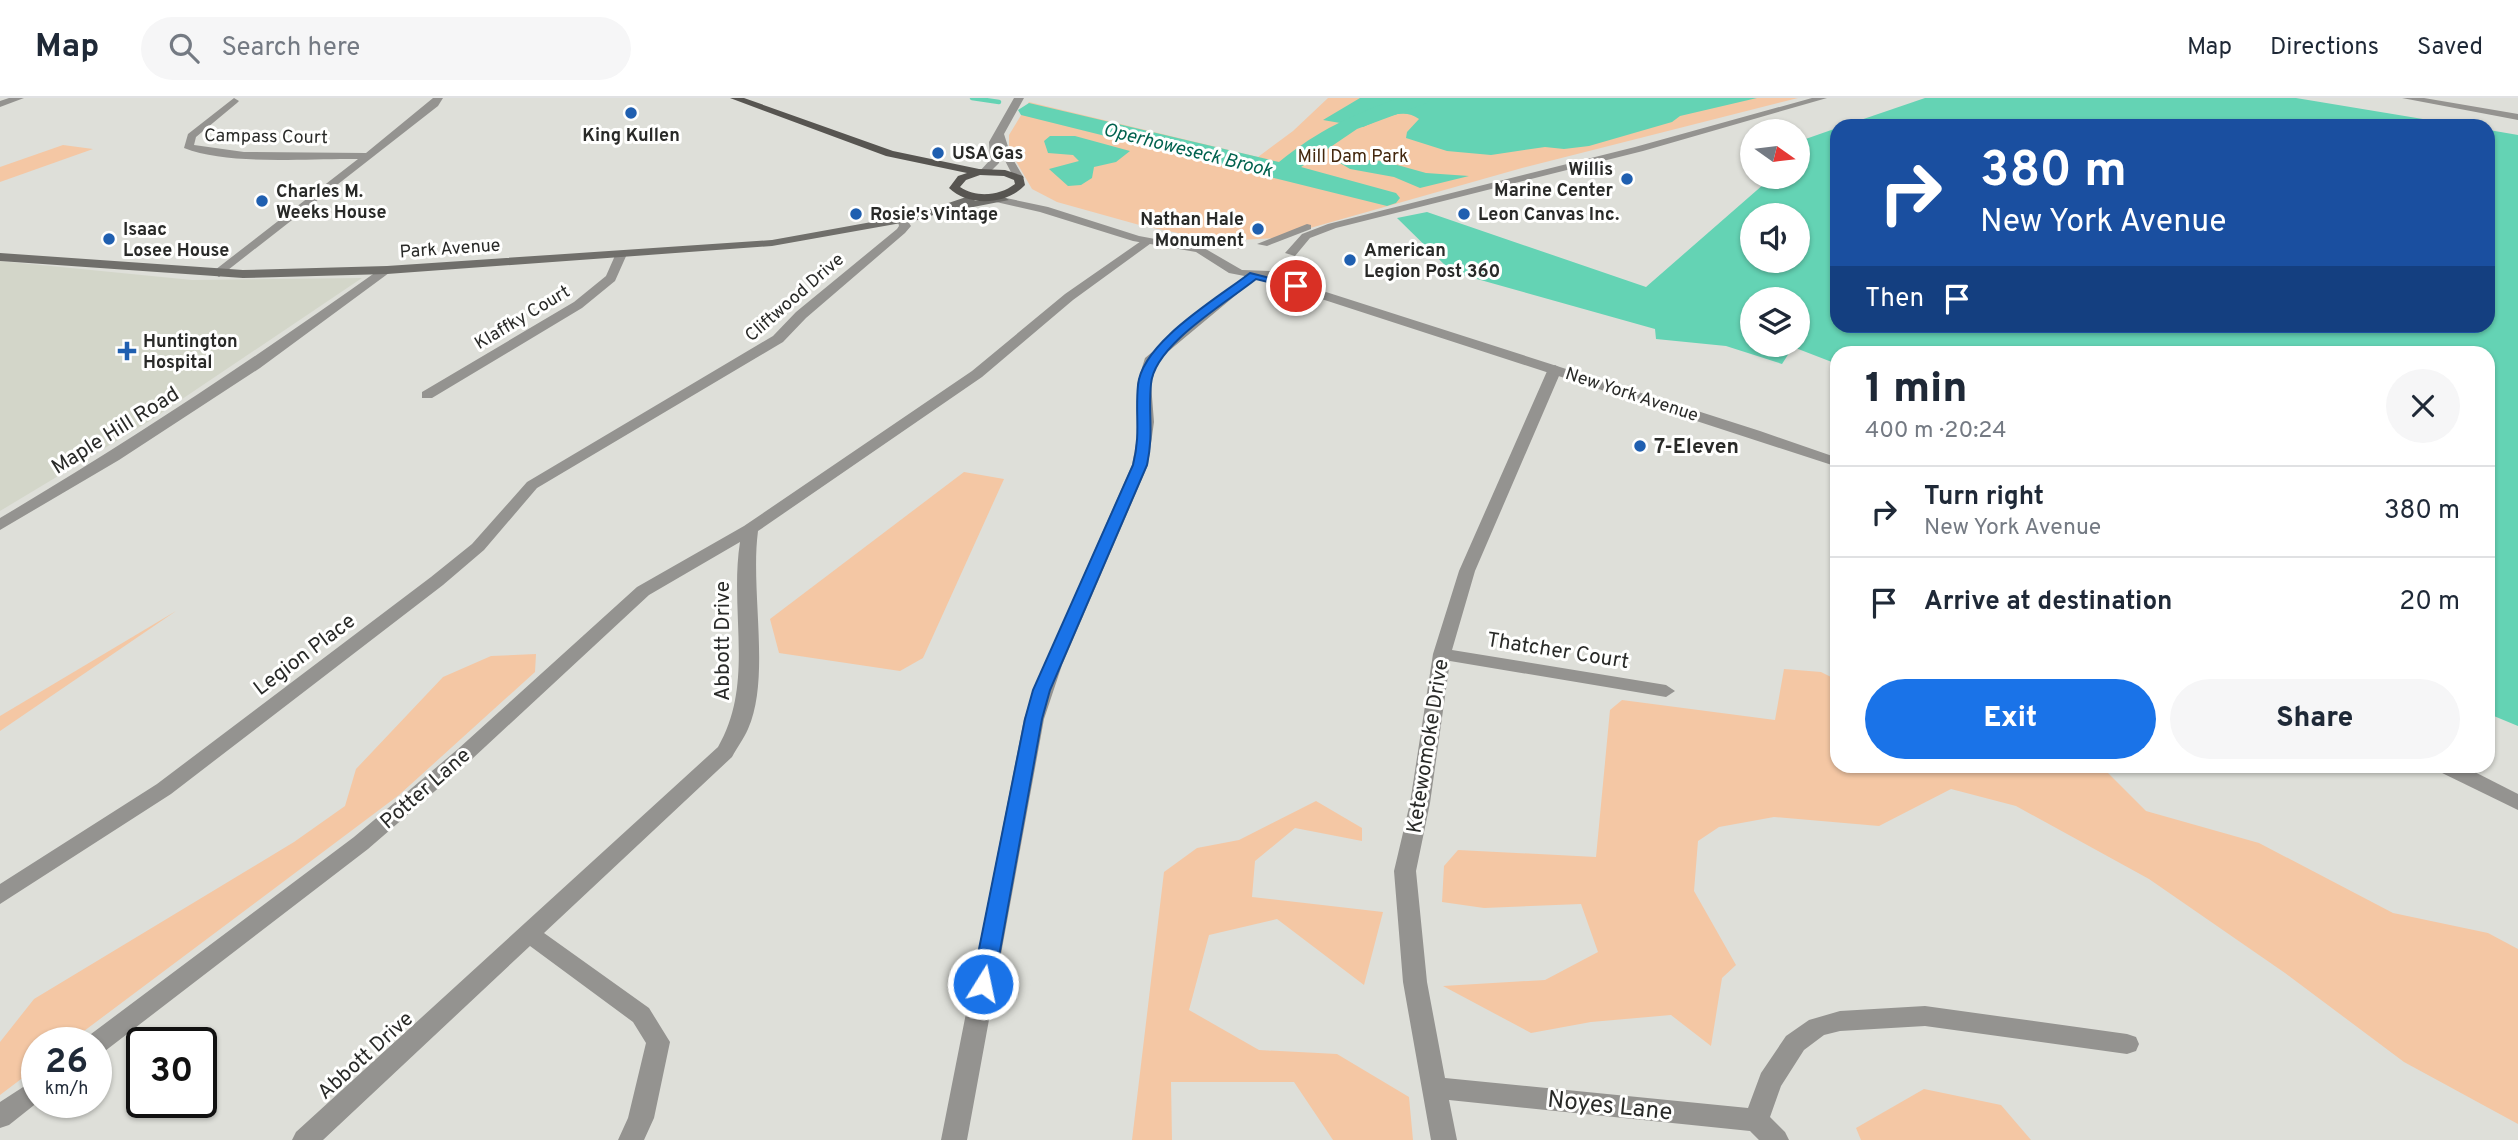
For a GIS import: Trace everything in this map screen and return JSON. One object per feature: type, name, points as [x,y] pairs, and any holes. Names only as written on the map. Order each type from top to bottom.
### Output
[{"type":"main road","points":[[736,98],[890,153],[981,172],[1005,173],[1019,182],[1007,194],[981,197],[956,185],[945,174],[911,165],[890,153]]},
{"type":"main road","points":[[956,185],[981,172]]},
{"type":"main road","name":"Park Avenue","points":[[901,219],[939,202],[956,185]]},
{"type":"main road","name":"Park Avenue","points":[[0,257],[219,273],[387,270],[772,243],[901,219],[981,197]]},
{"type":"main road","points":[[928,213],[1004,200]]},
{"type":"street","points":[[0,104],[19,98]]},
{"type":"street","points":[[219,273],[435,104],[438,98]]},
{"type":"street","points":[[981,172],[996,159],[994,146],[1019,98]]},
{"type":"street","points":[[954,1140],[1034,719],[1042,690],[1140,465],[1146,437],[1144,384],[1148,365],[1162,347],[1257,275],[1277,272],[1291,258],[1303,239],[1324,228],[1639,149],[1822,98]]},
{"type":"street","points":[[2407,98],[2518,117]]},
{"type":"street","name":"Campass Court","points":[[234,101],[192,136],[188,146],[193,151],[223,155],[369,156]]},
{"type":"street","points":[[1000,132],[1006,156],[1028,197],[1109,223],[1181,240],[1239,245],[1263,244],[1333,219],[1427,203]]},
{"type":"street","points":[[981,197],[1040,207],[1148,241],[1197,249],[1219,260],[1225,251],[1239,245]]},
{"type":"street","name":"Cliftwood Drive","points":[[620,432],[778,339],[821,297],[901,231],[905,226],[901,219]]},
{"type":"street","points":[[750,529],[987,367],[1069,297],[1148,241]]},
{"type":"street","points":[[1263,244],[1291,258]]},
{"type":"street","name":"Klaffky Court","points":[[427,395],[578,304],[611,278],[621,254]]},
{"type":"street","name":"New York Avenue","points":[[1291,258],[1293,273],[1303,281],[1425,327],[1830,460]]},
{"type":"street","name":"New York Avenue","points":[[1219,260],[1231,270],[1257,275],[1362,310],[1425,327]]},
{"type":"street","name":"Maple Hill Road","points":[[0,525],[114,457],[244,373],[387,270]]},
{"type":"street","name":"Ketewomoke Drive","points":[[1444,1140],[1415,982],[1405,871],[1420,803],[1442,654],[1467,571],[1555,369]]},
{"type":"street","name":"Legion Place","points":[[0,895],[164,789],[478,547],[532,485],[620,432]]},
{"type":"street","name":"Abbott Drive","points":[[305,1140],[531,935],[725,752],[740,733],[749,700],[744,555],[750,529]]},
{"type":"street","name":"Potter Lane","points":[[112,1032],[361,844],[465,754],[643,591],[750,529]]},
{"type":"street","name":"Thatcher Court","points":[[1442,654],[1666,691]]},
{"type":"street","points":[[2459,773],[2518,803]]},
{"type":"street","points":[[531,935],[641,1015],[658,1042],[641,1118],[631,1140]]},
{"type":"street","points":[[1776,1140],[1756,1120],[1770,1081],[1795,1043],[1816,1027],[1840,1021],[1925,1016],[2127,1044]]},
{"type":"street","name":"Noyes Lane","points":[[1436,1088],[1756,1120]]},
{"type":"street","points":[[0,1117],[21,1101]]},
{"type":"shaded area","points":[[1360,98],[1757,98],[1680,116],[1672,122],[1589,146],[1564,149],[1545,147],[1491,155],[1447,151],[1406,138],[1407,132],[1419,119],[1413,115],[1398,114],[1363,127],[1323,120]]},
{"type":"shaded area","points":[[1925,98],[2296,98],[2423,119],[1864,119]]},
{"type":"shaded area","points":[[1830,130],[1830,333],[2495,333],[2495,131],[2518,135],[2518,726],[2495,716],[2495,346],[1830,346],[1830,361],[1810,354],[1810,287],[1740,287],[1740,350],[1726,346],[1656,339],[1655,329],[1452,272],[1397,218],[1427,212],[1646,287],[1740,205],[1740,273],[1810,273],[1810,203],[1742,203],[1758,189],[1810,189],[1810,137]]},
{"type":"shaded area","points":[[1050,136],[1075,136],[1130,151],[1116,162],[1094,167],[1092,178],[1081,185],[1068,186],[1049,169],[1079,161],[1073,155],[1048,153],[1044,141]]},
{"type":"shaded area","points":[[1348,159],[1383,161],[1426,173],[1469,176],[1420,188],[1394,177],[1350,169],[1340,163]]},
{"type":"shaded area","name":"Huntington Hospital","points":[[0,261],[192,280],[362,278],[148,422],[0,511]]},
{"type":"shaded area","points":[[1760,357],[1787,357],[1782,364]]},
{"type":"green space","name":"Mill Dam Park","points":[[1328,98],[1798,98],[1522,168],[1275,238],[1218,241],[1143,226],[1057,202],[1032,189],[1009,149],[1009,135],[1029,102],[1258,157],[1293,131]]},
{"type":"green space","points":[[63,145],[93,149],[0,182],[0,167]]},
{"type":"green space","points":[[964,472],[1004,479],[923,658],[900,671],[779,653],[770,619]]},
{"type":"green space","points":[[176,611],[0,731],[0,716]]},
{"type":"green space","points":[[536,654],[535,672],[399,795],[89,1027],[21,1027],[21,1079],[0,1095],[0,1042],[34,999],[294,842],[345,806],[356,769],[443,677],[491,656]]},
{"type":"green space","points":[[1784,669],[1821,672],[1830,676],[1830,773],[2108,773],[2146,811],[2259,843],[2393,913],[2488,933],[2518,949],[2518,1124],[2404,1062],[2285,973],[2149,879],[2016,806],[1951,789],[1879,826],[1774,817],[1719,827],[1698,841],[1694,891],[1736,965],[1722,978],[1711,1046],[1671,1015],[1591,1022],[1531,1033],[1443,986],[1545,980],[1598,952],[1581,904],[1484,908],[1442,902],[1444,866],[1458,850],[1596,857],[1610,710],[1622,700],[1775,720]]},
{"type":"green space","points":[[1316,801],[1362,828],[1362,841],[1295,828],[1255,861],[1252,897],[1383,912],[1364,985],[1277,919],[1209,935],[1189,1010],[1259,1050],[1337,1054],[1409,1097],[1413,1140],[1333,1140],[1294,1082],[1171,1082],[1172,1140],[1132,1140],[1164,872],[1197,848],[1239,840]]},
{"type":"green space","points":[[1924,1089],[2001,1105],[2031,1140],[1861,1140],[1856,1128]]},
{"type":"waterway","name":"Operhoweseck Brook","points":[[972,98],[999,102]]},
{"type":"waterway","points":[[1283,170],[1320,141],[1349,124],[1419,98]]},
{"type":"waterway","name":"Operhoweseck Brook","points":[[1029,110],[1283,170]]},
{"type":"waterway","name":"Operhoweseck Brook","points":[[1283,170],[1387,198]]},
{"type":"place","name":"King Kullen","points":[[631,113]]},
{"type":"place","name":"USA Gas","points":[[938,153]]},
{"type":"place","name":"Willis Marine Center","points":[[1627,179]]},
{"type":"place","name":"Charles M. Weeks House","points":[[262,201]]},
{"type":"place","name":"Rosie's Vintage","points":[[856,214]]},
{"type":"place","name":"Leon Canvas Inc.","points":[[1464,214]]},
{"type":"place","name":"Nathan Hale Monument","points":[[1258,229]]},
{"type":"place","name":"Isaac Losee House","points":[[109,239]]},
{"type":"place","name":"American Legion Post 360","points":[[1350,260]]},
{"type":"place","name":"Huntington Hospital","points":[[127,351]]},
{"type":"place","name":"7-Eleven","points":[[1640,446]]},
{"type":"route","points":[[983,984],[1034,719],[1042,690],[1140,465],[1146,437],[1144,384],[1148,365],[1162,347],[1254,275],[1296,286]]}]
